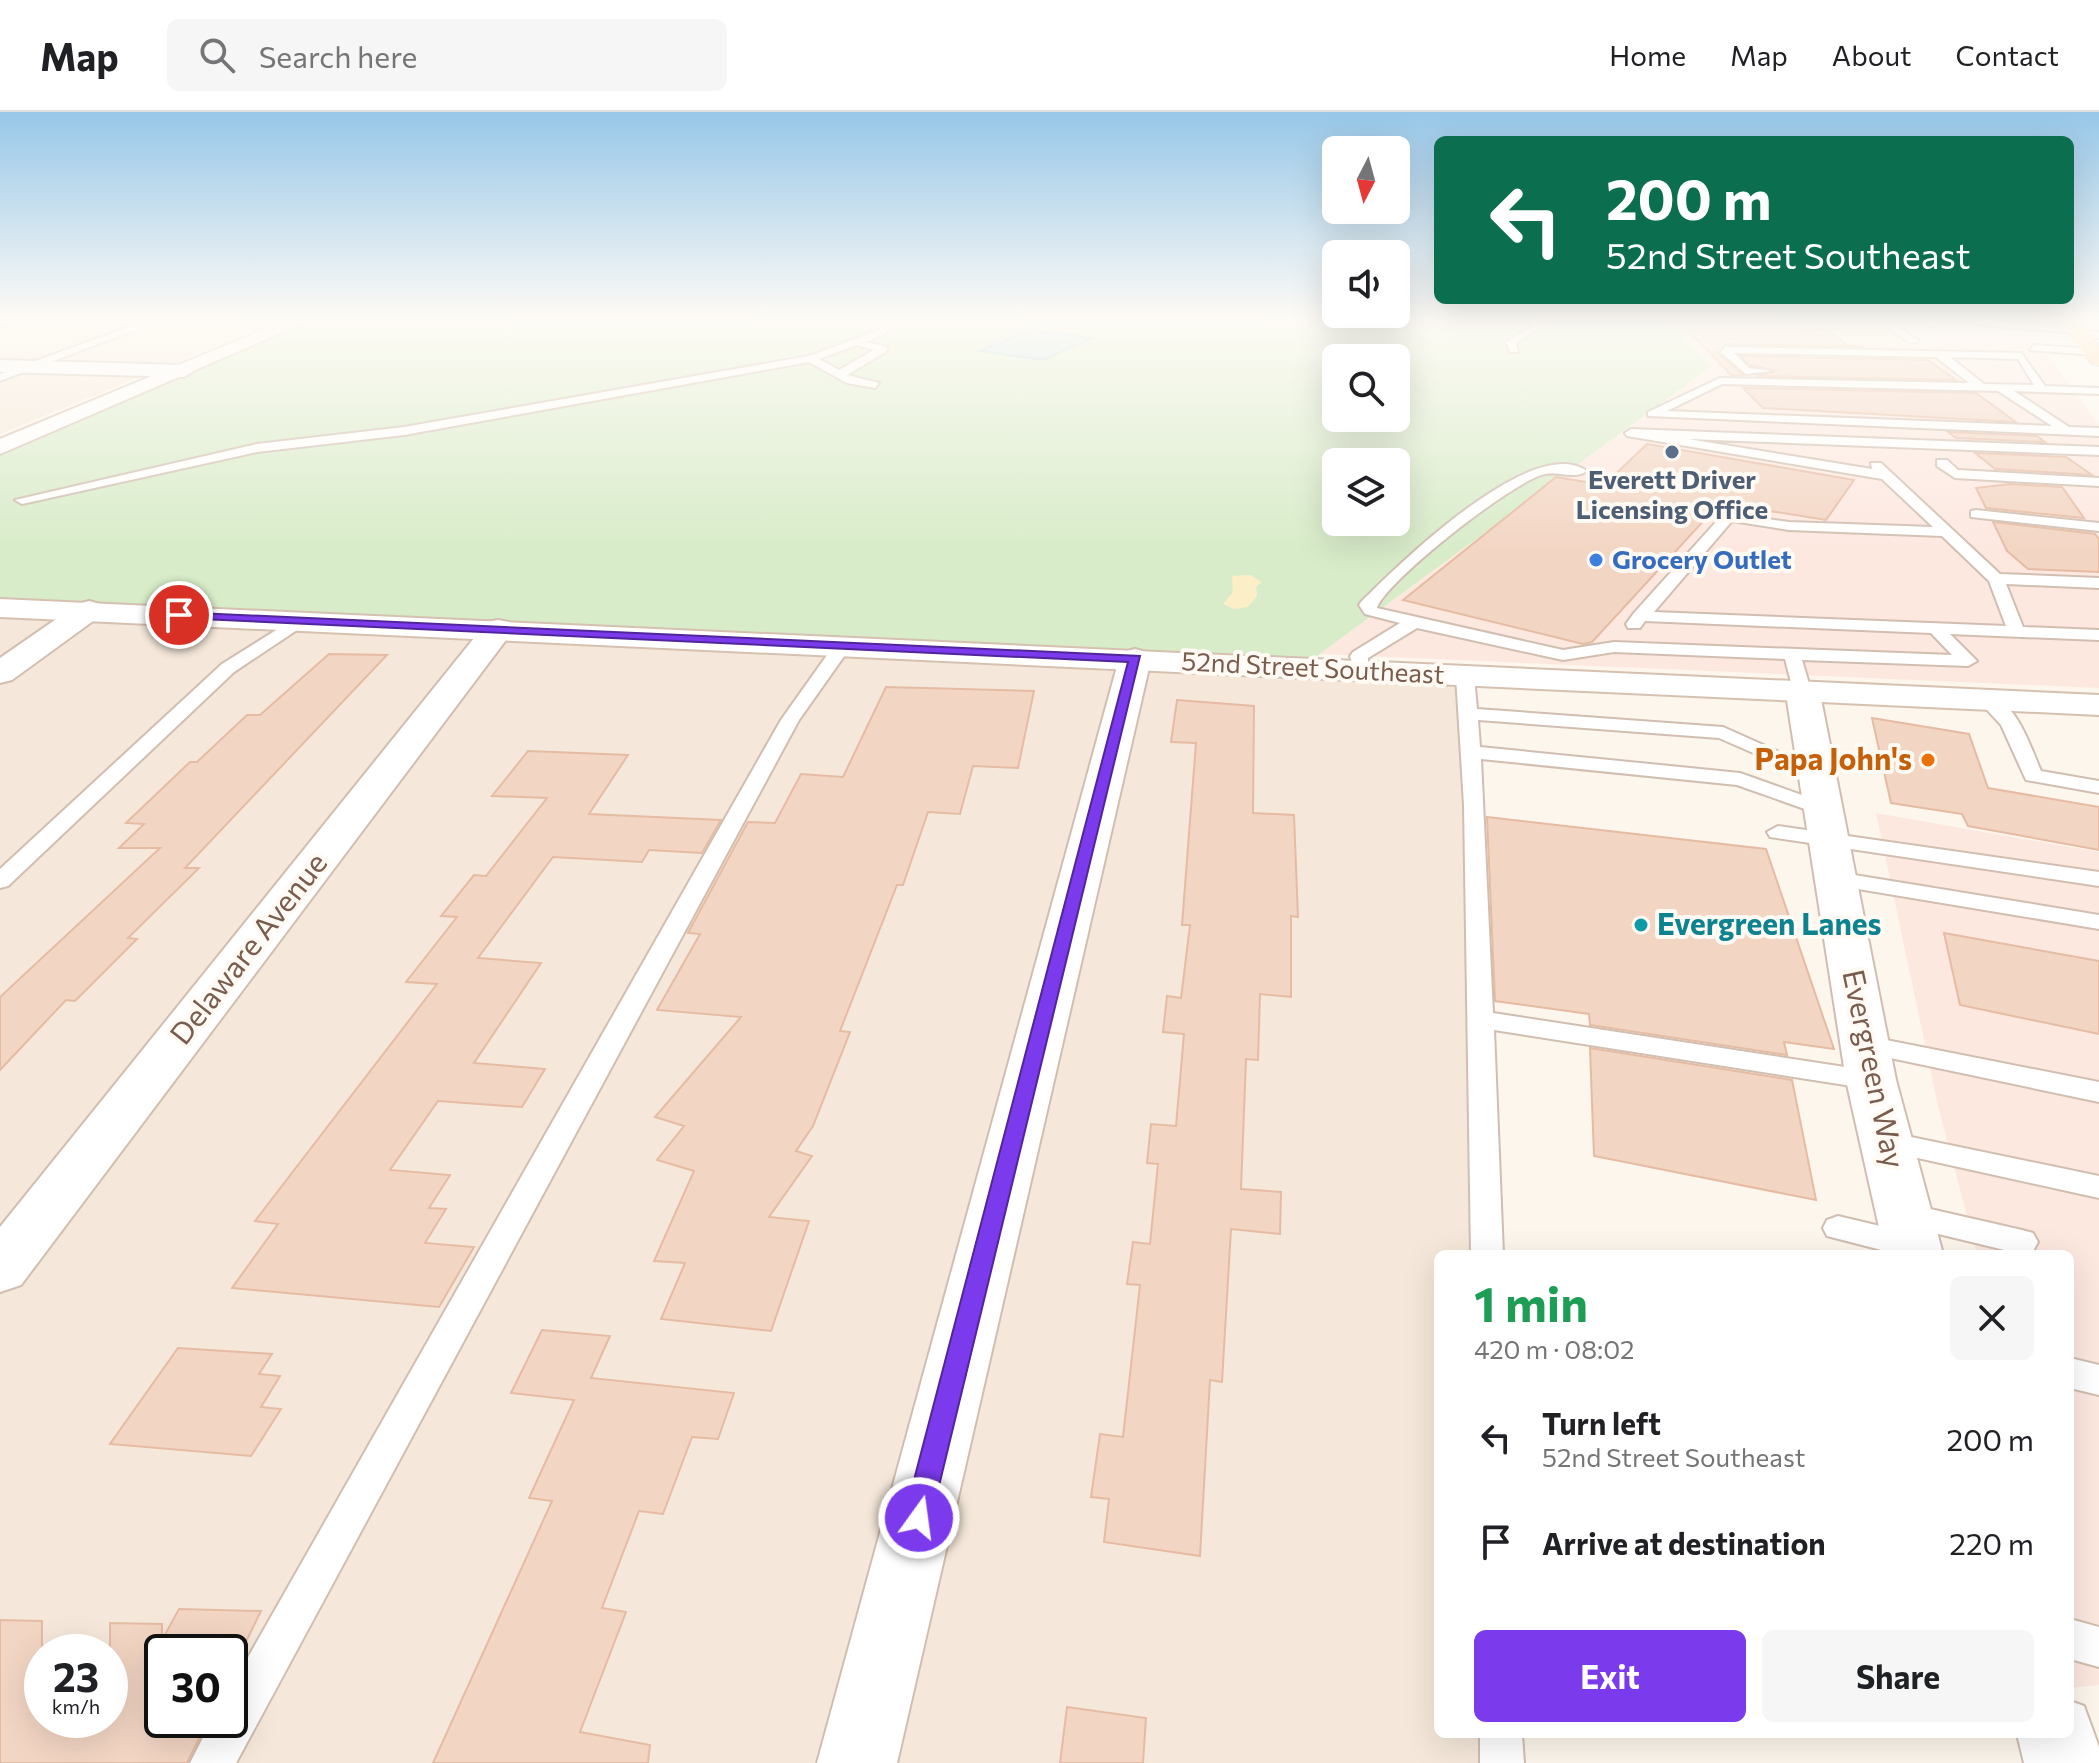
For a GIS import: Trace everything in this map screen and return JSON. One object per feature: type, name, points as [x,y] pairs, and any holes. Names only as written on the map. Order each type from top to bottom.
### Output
[{"type":"street","points":[[0,447],[121,397]]},
{"type":"street","name":"52nd Street Southeast","points":[[0,608],[1465,676],[1798,674],[1987,700],[2099,705]]},
{"type":"street","points":[[0,673],[89,610]]},
{"type":"street","name":"Delaware Avenue","points":[[0,1269],[498,629]]},
{"type":"street","points":[[857,1763],[1135,659]]},
{"type":"street","name":"Evergreen Way","points":[[1798,674],[1868,1062],[1910,1238]]},
{"type":"street","points":[[2057,1738],[2064,1763]]},
{"type":"lane","points":[[22,500],[257,448],[404,431],[596,397]]},
{"type":"lane","points":[[1687,397],[1652,414],[2099,432]]},
{"type":"lane","points":[[2015,397],[2066,430]]},
{"type":"lane","points":[[1888,476],[1631,433],[2097,454]]},
{"type":"lane","points":[[1850,442],[1996,579],[2017,632]]},
{"type":"lane","points":[[1942,463],[1955,474],[2099,482]]},
{"type":"lane","points":[[1580,471],[1542,470],[1513,484],[1428,544],[1367,605],[1371,611],[1414,622],[1563,655],[1614,647],[1798,674],[1968,661],[1936,629]]},
{"type":"lane","points":[[1976,514],[2099,527]]},
{"type":"lane","points":[[1614,647],[1729,516],[1789,526],[1947,532]]},
{"type":"lane","points":[[1996,579],[2099,583]]},
{"type":"lane","points":[[1640,616],[2099,635]]},
{"type":"lane","points":[[0,881],[228,668],[300,620]]},
{"type":"lane","points":[[1362,670],[1359,656],[1414,622]]},
{"type":"lane","points":[[212,1763],[790,720],[843,645]]},
{"type":"lane","points":[[1465,676],[1471,752],[1487,1250]]},
{"type":"lane","points":[[1987,700],[2010,723],[2033,776],[2099,787]]},
{"type":"lane","points":[[1469,714],[1723,733],[1826,825]]},
{"type":"lane","points":[[1471,752],[1740,779],[1826,825],[2099,922]]},
{"type":"lane","points":[[1778,832],[1826,825],[2099,879]]},
{"type":"lane","points":[[1480,1019],[1868,1062],[2099,1092]]},
{"type":"lane","points":[[1887,1142],[2099,1187]]},
{"type":"lane","points":[[1838,1228],[1910,1238],[2022,1242]]},
{"type":"lane","points":[[2074,1640],[2099,1647]]},
{"type":"lane","points":[[1501,1738],[1502,1763]]},
{"type":"shaded area","points":[[0,397],[91,397],[0,434]]},
{"type":"shaded area","points":[[1670,397],[2079,397],[2099,425],[2099,688],[1320,654]]},
{"type":"shaded area","points":[[0,608],[1465,676],[1484,1250],[1434,1250],[1434,1738],[1499,1738],[1500,1763],[0,1763]]},
{"type":"shaded area","points":[[1876,813],[2099,852],[2099,1685],[2074,1688],[2074,1250],[1976,1250],[1938,1106]]},
{"type":"green space","points":[[119,397],[1322,397],[1322,432],[1410,432],[1410,397],[1670,397],[1302,667],[0,608],[0,447]]},
{"type":"sand","points":[[1250,575],[1262,582],[1256,587],[1257,596],[1248,607],[1234,609],[1223,604],[1233,592],[1232,576]]},
{"type":"building","points":[[1752,397],[1982,397],[2016,422],[1763,408]]},
{"type":"building","points":[[1948,432],[2037,436],[2045,442],[1956,438]]},
{"type":"building","points":[[1647,444],[1854,480],[1826,520],[1720,503],[1592,642],[1583,644],[1403,600],[1556,477],[1604,485]]},
{"type":"building","points":[[1975,453],[2066,457],[2092,475],[1995,469]]},
{"type":"building","points":[[2010,484],[2062,487],[2084,518],[1986,508],[1976,488]]},
{"type":"building","points":[[1993,522],[2095,534],[2099,539],[2099,572],[2028,569],[2007,551]]},
{"type":"building","points":[[329,654],[387,655],[185,868],[199,868],[128,938],[137,939],[75,1001],[66,1000],[0,1070],[0,997],[160,848],[119,848],[144,824],[126,823],[190,762],[197,762],[247,715],[260,715]]},
{"type":"building","points":[[886,687],[1034,691],[1018,768],[973,766],[960,814],[928,812],[903,885],[897,885],[840,1031],[850,1032],[813,1126],[796,1151],[812,1156],[769,1217],[809,1221],[771,1331],[661,1319],[685,1263],[654,1261],[694,1171],[657,1160],[684,1126],[655,1117],[741,1017],[657,1010],[700,934],[688,933],[748,822],[775,823],[801,774],[843,777]]},
{"type":"building","points":[[1177,700],[1254,706],[1253,813],[1294,815],[1298,917],[1291,916],[1291,997],[1260,994],[1258,1060],[1246,1059],[1241,1189],[1281,1192],[1280,1234],[1231,1229],[1222,1382],[1210,1380],[1200,1556],[1104,1542],[1109,1499],[1091,1497],[1100,1434],[1123,1437],[1140,1285],[1127,1284],[1133,1242],[1150,1244],[1158,1164],[1147,1163],[1151,1124],[1176,1126],[1184,1034],[1163,1032],[1167,996],[1181,998],[1190,925],[1182,925],[1196,743],[1171,742]]},
{"type":"building","points":[[1872,718],[1969,734],[1988,788],[2099,807],[2099,850],[1968,826],[1962,814],[1891,803]]},
{"type":"building","points":[[528,751],[628,755],[589,814],[721,820],[702,853],[649,850],[642,862],[553,857],[478,958],[541,963],[474,1063],[545,1069],[522,1107],[438,1101],[390,1170],[450,1175],[429,1208],[446,1209],[425,1243],[474,1247],[439,1307],[232,1288],[278,1224],[255,1221],[437,984],[406,982],[457,917],[441,916],[474,875],[486,876],[547,798],[492,796]]},
{"type":"building","name":"Evergreen Lanes","points":[[1487,817],[1766,849],[1834,1049],[1784,1042],[1787,1055],[1590,1025],[1589,1014],[1495,1001]]},
{"type":"building","points":[[1944,933],[2099,961],[2099,1034],[1960,1005]]},
{"type":"building","points":[[1590,1048],[1792,1080],[1816,1200],[1594,1156]]},
{"type":"building","points":[[542,1330],[610,1336],[591,1378],[734,1393],[718,1439],[692,1437],[663,1514],[639,1511],[602,1608],[626,1612],[580,1732],[650,1745],[648,1763],[433,1763],[552,1501],[529,1498],[574,1400],[511,1393]]},
{"type":"building","points":[[178,1348],[272,1354],[259,1374],[280,1376],[261,1407],[281,1409],[251,1456],[110,1444]]},
{"type":"building","points":[[179,1609],[261,1611],[248,1638],[248,1634],[165,1634]]},
{"type":"building","points":[[0,1620],[42,1621],[42,1634],[24,1634],[24,1738],[128,1738],[128,1634],[110,1634],[110,1623],[162,1624],[162,1634],[144,1634],[144,1738],[199,1738],[187,1763],[0,1763]]},
{"type":"building","points":[[1067,1707],[1146,1718],[1143,1763],[1060,1763]]},
{"type":"place","name":"Everett Driver Licensing Office","points":[[1672,452]]},
{"type":"place","name":"Grocery Outlet","points":[[1596,560]]},
{"type":"place","name":"Papa John's","points":[[1928,760]]},
{"type":"place","name":"Evergreen Lanes","points":[[1641,925]]},
{"type":"route","points":[[179,615],[1135,659],[919,1518]]}]
